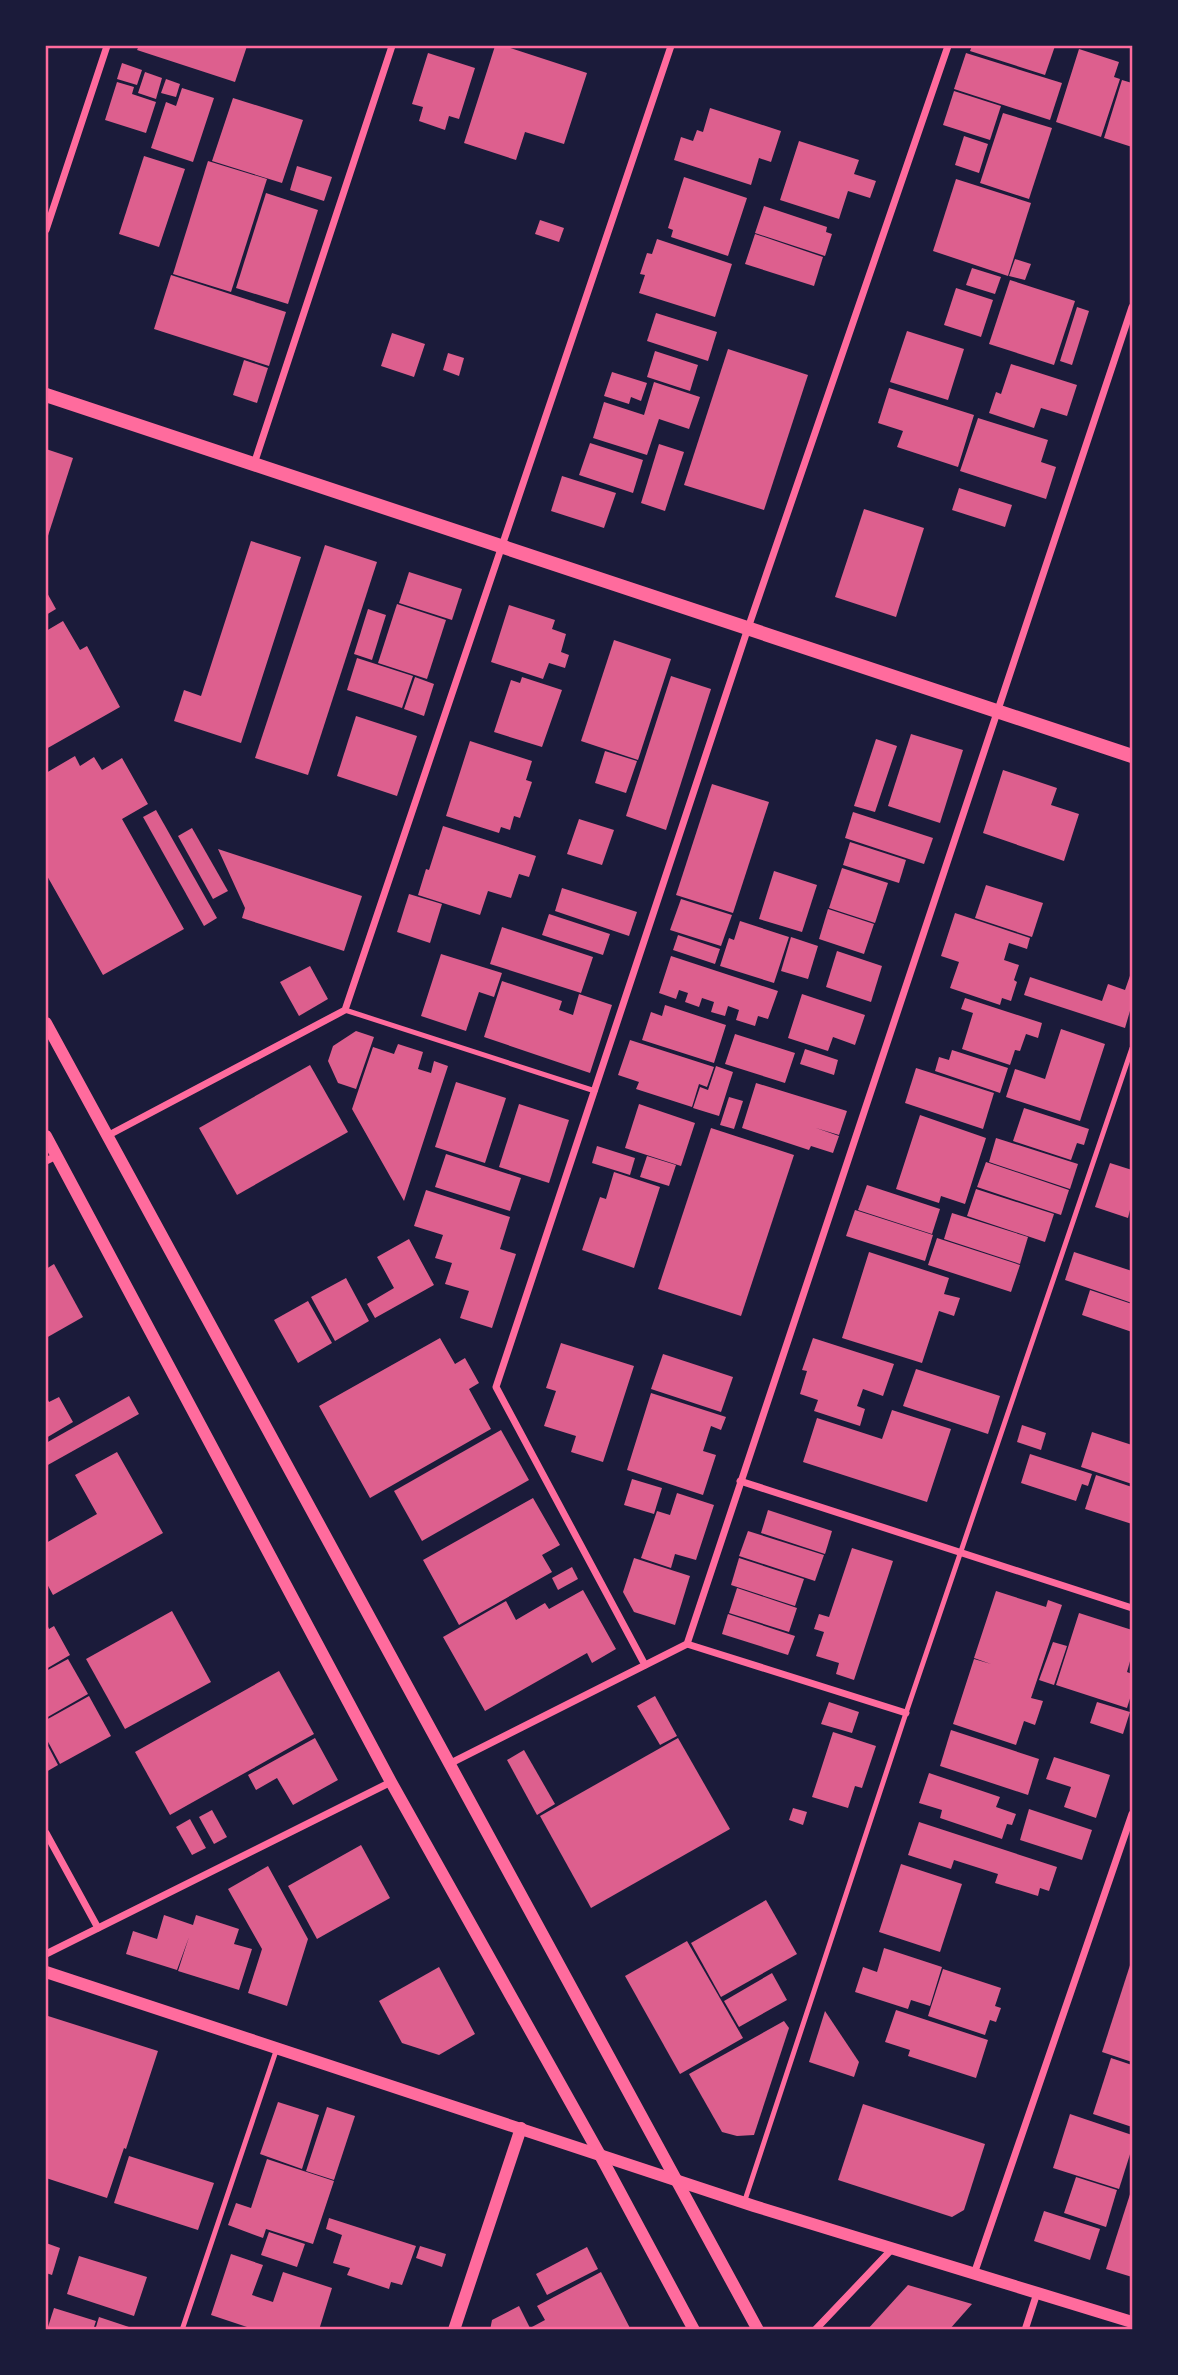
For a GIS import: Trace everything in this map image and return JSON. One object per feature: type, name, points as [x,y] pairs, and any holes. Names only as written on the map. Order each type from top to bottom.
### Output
[{"type":"main road","points":[[46,395],[1132,756]]},
{"type":"street","points":[[46,230],[107,46]]},
{"type":"street","points":[[254,464],[391,46]]},
{"type":"street","points":[[106,1137],[345,1010],[671,46]]},
{"type":"street","points":[[645,1665],[496,1387],[748,628],[948,46]]},
{"type":"street","points":[[687,1644],[1132,307]]},
{"type":"street","points":[[46,1023],[758,2329]]},
{"type":"street","points":[[46,1136],[51,1158],[391,1782],[600,2154],[694,2329]]},
{"type":"street","points":[[740,1481],[1132,1608]]},
{"type":"street","points":[[451,1763],[687,1644],[906,1713]]},
{"type":"street","points":[[46,1954],[391,1782]]},
{"type":"street","points":[[974,2274],[1132,1814]]},
{"type":"street","points":[[46,1833],[98,1928]]},
{"type":"street","points":[[46,1972],[744,2203],[1132,2322]]},
{"type":"street","points":[[454,2329],[521,2128]]},
{"type":"street","points":[[815,2329],[892,2248]]},
{"type":"street","points":[[1025,2329],[1037,2293]]},
{"type":"lane","points":[[345,1010],[595,1091]]},
{"type":"lane","points":[[744,2203],[960,1552],[1132,1048]]},
{"type":"lane","points":[[183,2329],[277,2048]]},
{"type":"building","points":[[139,46],[247,46],[235,82],[137,50]]},
{"type":"building","points":[[495,46],[504,46],[587,73],[564,144],[525,132],[516,160],[464,143]]},
{"type":"building","points":[[972,46],[1055,46],[1045,75],[970,51]]},
{"type":"building","points":[[1079,49],[1119,62],[1114,77],[1120,79],[1101,137],[1056,122]]},
{"type":"building","points":[[428,53],[475,68],[459,119],[449,116],[445,130],[419,121],[423,107],[412,104]]},
{"type":"building","points":[[966,53],[1062,83],[1050,120],[954,89]]},
{"type":"building","points":[[122,63],[142,70],[137,85],[117,79]]},
{"type":"building","points":[[145,72],[162,78],[156,99],[138,93]]},
{"type":"building","points":[[166,79],[180,84],[176,97],[161,93]]},
{"type":"building","points":[[1122,80],[1132,83],[1132,147],[1104,138]]},
{"type":"building","points":[[117,82],[134,87],[132,94],[156,102],[146,133],[105,120]]},
{"type":"building","points":[[182,88],[214,98],[193,162],[151,148],[166,102],[176,106]]},
{"type":"building","points":[[954,91],[1001,106],[990,140],[943,125]]},
{"type":"building","points":[[233,98],[303,120],[282,183],[212,161]]},
{"type":"building","points":[[710,108],[781,131],[771,162],[759,158],[751,185],[674,160],[681,137],[693,141],[697,130],[703,132]]},
{"type":"building","points":[[1003,113],[1052,128],[1029,199],[980,183]]},
{"type":"building","points":[[964,136],[988,144],[979,173],[955,165]]},
{"type":"building","points":[[799,141],[859,160],[854,174],[876,181],[870,198],[848,191],[839,219],[780,200]]},
{"type":"building","points":[[144,156],[185,169],[159,247],[119,234]]},
{"type":"building","points":[[208,161],[267,179],[231,292],[173,274]]},
{"type":"building","points":[[297,166],[332,177],[324,201],[290,190]]},
{"type":"building","points":[[684,177],[747,198],[728,256],[671,237],[673,230],[668,228]]},
{"type":"building","points":[[956,179],[1031,203],[1008,276],[933,251]]},
{"type":"building","points":[[266,193],[318,210],[288,304],[236,288]]},
{"type":"building","points":[[764,206],[827,227],[826,232],[832,234],[825,256],[755,233]]},
{"type":"building","points":[[540,220],[564,228],[559,242],[535,234]]},
{"type":"building","points":[[755,234],[823,257],[814,286],[745,264]]},
{"type":"building","points":[[657,239],[732,264],[715,317],[639,293],[645,275],[640,274],[647,253],[652,254]]},
{"type":"building","points":[[1015,259],[1031,264],[1025,280],[1009,276]]},
{"type":"building","points":[[972,268],[1001,277],[995,294],[966,285]]},
{"type":"building","points":[[171,275],[286,312],[269,366],[154,329]]},
{"type":"building","points":[[1010,280],[1075,301],[1054,365],[989,344]]},
{"type":"building","points":[[956,288],[993,300],[981,337],[944,325]]},
{"type":"building","points":[[1077,307],[1089,311],[1072,365],[1060,361]]},
{"type":"building","points":[[656,313],[717,332],[708,361],[647,341]]},
{"type":"building","points":[[907,331],[964,349],[948,400],[890,382]]},
{"type":"building","points":[[392,333],[425,344],[414,377],[381,366]]},
{"type":"building","points":[[728,349],[808,375],[764,510],[684,485]]},
{"type":"building","points":[[655,351],[698,365],[690,391],[647,377]]},
{"type":"building","points":[[448,353],[464,358],[459,376],[443,370]]},
{"type":"building","points":[[244,360],[268,368],[257,403],[233,395]]},
{"type":"building","points":[[1011,364],[1077,385],[1067,416],[1041,408],[1034,428],[989,413],[996,392],[1001,394]]},
{"type":"building","points":[[612,372],[647,383],[641,401],[631,397],[629,404],[604,396]]},
{"type":"building","points":[[654,382],[700,397],[689,429],[659,419],[647,455],[593,438],[604,402],[644,415]]},
{"type":"building","points":[[889,388],[974,415],[958,467],[897,447],[903,431],[878,423]]},
{"type":"building","points":[[978,418],[1048,440],[1041,462],[1056,467],[1046,499],[960,471]]},
{"type":"building","points":[[590,443],[643,460],[633,493],[579,475]]},
{"type":"building","points":[[659,444],[684,452],[665,511],[641,503]]},
{"type":"building","points":[[46,449],[73,458],[46,542]]},
{"type":"building","points":[[562,476],[616,493],[604,528],[551,511]]},
{"type":"building","points":[[959,488],[1012,505],[1005,527],[952,510]]},
{"type":"building","points":[[864,509],[924,528],[896,617],[835,597]]},
{"type":"building","points":[[251,541],[301,557],[241,743],[174,721],[184,690],[201,696]]},
{"type":"building","points":[[325,545],[377,562],[308,775],[255,758]]},
{"type":"building","points":[[409,572],[462,589],[452,620],[399,603]]},
{"type":"building","points":[[46,591],[56,609],[46,615]]},
{"type":"building","points":[[397,604],[446,620],[427,679],[378,663]]},
{"type":"building","points":[[509,605],[555,620],[552,629],[566,634],[561,652],[569,655],[565,668],[549,663],[543,679],[491,662]]},
{"type":"building","points":[[368,609],[386,615],[372,660],[354,654]]},
{"type":"building","points":[[63,621],[80,650],[87,646],[120,707],[46,749],[46,631]]},
{"type":"building","points":[[614,640],[671,659],[638,760],[581,741]]},
{"type":"building","points":[[357,658],[413,676],[402,708],[347,690]]},
{"type":"building","points":[[671,676],[711,689],[666,830],[626,816]]},
{"type":"building","points":[[415,677],[434,684],[424,716],[404,709]]},
{"type":"building","points":[[522,677],[562,690],[542,747],[494,732],[511,680],[520,683]]},
{"type":"building","points":[[356,716],[417,736],[397,796],[337,776]]},
{"type":"building","points":[[911,734],[963,750],[940,823],[888,806]]},
{"type":"building","points":[[876,739],[897,746],[875,812],[854,806]]},
{"type":"building","points":[[470,741],[532,761],[526,780],[532,782],[520,818],[514,816],[510,830],[501,827],[499,833],[446,816]]},
{"type":"building","points":[[605,751],[637,761],[626,793],[595,783]]},
{"type":"building","points":[[75,756],[80,766],[94,757],[102,770],[122,758],[148,804],[122,819],[184,929],[103,975],[46,874],[46,773]]},
{"type":"building","points":[[1003,770],[1057,788],[1051,805],[1079,814],[1064,861],[983,833]]},
{"type":"building","points":[[712,784],[769,802],[733,913],[676,895]]},
{"type":"building","points":[[156,810],[217,918],[204,926],[143,817]]},
{"type":"building","points":[[853,812],[933,838],[924,864],[845,838]]},
{"type":"building","points":[[579,819],[614,830],[602,865],[567,854]]},
{"type":"building","points":[[443,826],[536,856],[529,877],[519,874],[511,898],[488,891],[480,915],[418,895]]},
{"type":"building","points":[[192,828],[228,891],[213,899],[178,836]]},
{"type":"building","points":[[850,842],[906,860],[899,883],[843,865]]},
{"type":"building","points":[[218,849],[362,896],[344,951],[242,918],[245,908]]},
{"type":"building","points":[[842,868],[888,883],[875,923],[829,908]]},
{"type":"building","points":[[774,871],[817,885],[802,932],[759,919]]},
{"type":"building","points":[[986,885],[1043,903],[1032,937],[975,918]]},
{"type":"building","points":[[562,888],[637,912],[629,936],[555,911]]},
{"type":"building","points":[[409,894],[442,904],[430,943],[397,932]]},
{"type":"building","points":[[681,899],[732,915],[721,946],[670,930]]},
{"type":"building","points":[[828,909],[874,924],[864,954],[819,939]]},
{"type":"building","points":[[955,913],[1030,938],[1027,949],[1009,943],[1004,960],[1019,965],[1011,1001],[1002,998],[1000,1005],[950,988],[959,962],[941,956]]},
{"type":"building","points":[[549,914],[610,934],[603,955],[542,935]]},
{"type":"building","points":[[740,921],[789,937],[774,983],[720,966],[729,938],[734,940]]},
{"type":"building","points":[[502,927],[593,957],[581,993],[490,964]]},
{"type":"building","points":[[678,935],[720,949],[715,964],[673,950]]},
{"type":"building","points":[[791,937],[818,946],[808,979],[781,971]]},
{"type":"building","points":[[837,951],[882,966],[871,1002],[826,987]]},
{"type":"building","points":[[441,954],[502,973],[494,997],[479,992],[466,1031],[421,1016]]},
{"type":"building","points":[[671,956],[778,991],[768,1019],[758,1016],[755,1026],[736,1020],[739,1010],[728,1006],[725,1016],[711,1012],[714,1002],[702,998],[699,1007],[685,1002],[688,993],[679,990],[676,999],[659,993]]},
{"type":"building","points":[[310,966],[328,999],[299,1016],[280,982]]},
{"type":"building","points":[[1132,970],[1132,1004],[1125,1028],[1024,995],[1030,977],[1102,1001],[1108,984],[1125,990]]},
{"type":"building","points":[[502,981],[562,1001],[559,1010],[573,1015],[579,994],[612,1005],[590,1073],[484,1037]]},
{"type":"building","points":[[802,994],[865,1015],[855,1045],[833,1037],[828,1051],[788,1038]]},
{"type":"building","points":[[965,998],[1042,1023],[1038,1038],[1026,1034],[1020,1051],[1015,1050],[1010,1065],[962,1049],[973,1013],[961,1009]]},
{"type":"building","points":[[665,1005],[726,1025],[714,1063],[642,1040],[651,1012],[662,1016]]},
{"type":"building","points":[[1061,1029],[1105,1044],[1080,1121],[1006,1097],[1015,1069],[1045,1079]]},
{"type":"building","points":[[356,1031],[374,1037],[356,1089],[338,1083],[328,1061],[333,1046]]},
{"type":"building","points":[[735,1034],[795,1053],[785,1083],[725,1064]]},
{"type":"building","points":[[630,1040],[714,1067],[707,1087],[699,1084],[692,1107],[636,1089],[639,1082],[618,1075]]},
{"type":"building","points":[[398,1044],[423,1052],[418,1069],[431,1073],[434,1061],[448,1066],[404,1201],[352,1109],[373,1047],[394,1054]]},
{"type":"building","points":[[805,1049],[838,1060],[834,1075],[800,1064]]},
{"type":"building","points":[[952,1050],[1008,1068],[1000,1093],[935,1071],[939,1057],[949,1060]]},
{"type":"building","points":[[310,1065],[348,1132],[237,1195],[199,1128]]},
{"type":"building","points":[[716,1066],[733,1072],[719,1116],[693,1108],[700,1087],[708,1090]]},
{"type":"building","points":[[916,1068],[994,1093],[983,1129],[905,1103]]},
{"type":"building","points":[[456,1082],[506,1098],[485,1163],[435,1147]]},
{"type":"building","points":[[756,1083],[847,1111],[839,1135],[816,1128],[839,1136],[833,1153],[811,1146],[809,1150],[742,1128]]},
{"type":"building","points":[[729,1097],[743,1101],[734,1129],[720,1125]]},
{"type":"building","points":[[519,1104],[569,1120],[549,1183],[499,1167]]},
{"type":"building","points":[[639,1104],[695,1123],[681,1166],[625,1148]]},
{"type":"building","points":[[1024,1108],[1089,1129],[1084,1145],[1077,1143],[1071,1160],[1013,1141]]},
{"type":"building","points":[[920,1115],[986,1138],[965,1204],[941,1196],[939,1203],[896,1189]]},
{"type":"building","points":[[711,1128],[794,1155],[741,1316],[658,1289]]},
{"type":"building","points":[[996,1138],[1078,1164],[1070,1189],[989,1162]]},
{"type":"building","points":[[597,1146],[635,1158],[630,1175],[592,1163]]},
{"type":"building","points":[[446,1154],[521,1178],[510,1211],[435,1187]]},
{"type":"building","points":[[647,1156],[676,1165],[669,1186],[640,1177]]},
{"type":"building","points":[[986,1162],[1069,1190],[1061,1215],[977,1187]]},
{"type":"building","points":[[1110,1163],[1132,1170],[1132,1202],[1128,1218],[1095,1207]]},
{"type":"building","points":[[614,1172],[660,1187],[634,1268],[582,1250],[600,1197],[606,1199]]},
{"type":"building","points":[[867,1185],[940,1209],[932,1234],[858,1210]]},
{"type":"building","points":[[976,1189],[1054,1214],[1045,1242],[967,1216]]},
{"type":"building","points":[[426,1190],[510,1217],[500,1249],[516,1254],[492,1328],[460,1318],[469,1291],[445,1284],[452,1263],[435,1258],[443,1235],[414,1226]]},
{"type":"building","points":[[855,1210],[933,1235],[925,1261],[846,1236]]},
{"type":"building","points":[[952,1213],[1028,1237],[1020,1264],[944,1239]]},
{"type":"building","points":[[937,1238],[1020,1265],[1011,1292],[928,1265]]},
{"type":"building","points":[[409,1239],[434,1285],[375,1318],[367,1304],[394,1288],[377,1257]]},
{"type":"building","points":[[869,1252],[949,1278],[944,1294],[960,1298],[954,1316],[939,1311],[922,1363],[842,1338]]},
{"type":"building","points":[[1074,1252],[1132,1271],[1132,1303],[1065,1280]]},
{"type":"building","points":[[54,1264],[83,1317],[46,1338],[46,1269]]},
{"type":"building","points":[[346,1278],[369,1321],[335,1341],[311,1297]]},
{"type":"building","points":[[1090,1290],[1132,1304],[1132,1332],[1082,1315]]},
{"type":"building","points":[[308,1301],[332,1343],[298,1363],[274,1320]]},
{"type":"building","points":[[440,1338],[455,1364],[465,1358],[479,1383],[469,1389],[491,1429],[370,1498],[319,1406]]},
{"type":"building","points":[[813,1338],[894,1364],[883,1396],[863,1389],[857,1406],[865,1409],[860,1426],[814,1411],[818,1400],[800,1394],[807,1371],[802,1370]]},
{"type":"building","points":[[561,1343],[634,1366],[603,1462],[571,1452],[576,1436],[544,1426],[556,1391],[546,1388]]},
{"type":"building","points":[[663,1354],[733,1377],[721,1412],[651,1389]]},
{"type":"building","points":[[916,1369],[1000,1396],[988,1434],[903,1406]]},
{"type":"building","points":[[651,1393],[726,1417],[721,1430],[711,1426],[703,1451],[716,1455],[703,1495],[627,1470]]},
{"type":"building","points":[[46,1396],[49,1402],[59,1397],[73,1422],[46,1438]]},
{"type":"building","points":[[129,1396],[139,1414],[46,1466],[46,1443]]},
{"type":"building","points":[[892,1410],[951,1429],[927,1502],[803,1462],[817,1418],[882,1439]]},
{"type":"building","points":[[1022,1425],[1046,1433],[1041,1450],[1017,1442]]},
{"type":"building","points":[[501,1430],[529,1480],[422,1541],[394,1491]]},
{"type":"building","points":[[1092,1432],[1132,1445],[1132,1484],[1081,1467]]},
{"type":"building","points":[[117,1452],[163,1533],[53,1595],[46,1582],[46,1543],[97,1514],[75,1475]]},
{"type":"building","points":[[1030,1454],[1092,1474],[1088,1486],[1082,1484],[1076,1501],[1021,1483]]},
{"type":"building","points":[[1096,1475],[1132,1487],[1132,1524],[1085,1509]]},
{"type":"building","points":[[632,1479],[662,1488],[654,1514],[624,1505]]},
{"type":"building","points":[[677,1493],[714,1505],[696,1560],[675,1554],[671,1568],[641,1558],[657,1511],[670,1515]]},
{"type":"building","points":[[533,1498],[560,1545],[542,1555],[552,1572],[459,1625],[423,1560]]},
{"type":"building","points":[[768,1510],[832,1531],[825,1554],[761,1533]]},
{"type":"building","points":[[748,1531],[824,1555],[815,1581],[739,1556]]},
{"type":"building","points":[[852,1548],[893,1561],[854,1680],[836,1674],[839,1663],[816,1656],[824,1632],[814,1629],[819,1614],[829,1617]]},
{"type":"building","points":[[634,1558],[690,1576],[675,1625],[634,1612],[623,1592]]},
{"type":"building","points":[[739,1558],[804,1579],[795,1606],[731,1585]]},
{"type":"building","points":[[572,1567],[578,1579],[558,1590],[552,1578]]},
{"type":"building","points":[[737,1588],[797,1608],[789,1632],[729,1613]]},
{"type":"building","points":[[583,1590],[616,1649],[592,1663],[587,1653],[485,1711],[443,1637],[506,1601],[516,1620],[545,1603],[549,1609]]},
{"type":"building","points":[[996,1591],[1046,1607],[1048,1600],[1062,1605],[1031,1698],[1043,1701],[1035,1725],[1024,1721],[1016,1745],[953,1724],[974,1659],[991,1664],[974,1658]]},
{"type":"building","points":[[172,1611],[211,1682],[125,1729],[86,1659]]},
{"type":"building","points":[[1079,1613],[1132,1630],[1132,1654],[1127,1672],[1132,1674],[1132,1692],[1127,1708],[1056,1685]]},
{"type":"building","points":[[728,1614],[795,1636],[788,1655],[722,1634]]},
{"type":"building","points":[[46,1622],[49,1629],[54,1626],[70,1655],[46,1669]]},
{"type":"building","points":[[1053,1642],[1067,1646],[1054,1685],[1039,1680]]},
{"type":"building","points":[[68,1659],[88,1694],[46,1718],[46,1671]]},
{"type":"building","points":[[279,1671],[314,1734],[170,1815],[135,1752]]},
{"type":"building","points":[[89,1696],[111,1736],[60,1764],[46,1738],[46,1720]]},
{"type":"building","points":[[655,1696],[677,1736],[660,1745],[637,1706]]},
{"type":"building","points":[[829,1702],[859,1712],[852,1733],[821,1724]]},
{"type":"building","points":[[1097,1702],[1130,1712],[1123,1734],[1090,1723]]},
{"type":"building","points":[[951,1730],[1039,1759],[1028,1795],[940,1766]]},
{"type":"building","points":[[833,1732],[876,1746],[862,1788],[855,1786],[848,1808],[812,1797]]},
{"type":"building","points":[[315,1738],[338,1780],[293,1805],[277,1778],[256,1790],[248,1775]]},
{"type":"building","points":[[678,1738],[730,1829],[591,1908],[540,1816]]},
{"type":"building","points":[[46,1742],[58,1765],[46,1772]]},
{"type":"building","points":[[524,1750],[555,1804],[537,1815],[507,1760]]},
{"type":"building","points":[[1054,1757],[1110,1775],[1096,1818],[1064,1807],[1071,1787],[1046,1779]]},
{"type":"building","points":[[929,1773],[1000,1797],[996,1807],[1016,1814],[1012,1825],[1007,1824],[1002,1839],[940,1818],[942,1810],[919,1803]]},
{"type":"building","points":[[793,1808],[807,1812],[803,1825],[789,1820]]},
{"type":"building","points":[[1029,1809],[1092,1830],[1082,1860],[1020,1840]]},
{"type":"building","points":[[212,1810],[227,1837],[214,1844],[199,1817]]},
{"type":"building","points":[[190,1819],[206,1848],[192,1855],[176,1827]]},
{"type":"building","points":[[919,1822],[1057,1867],[1049,1891],[1040,1888],[1038,1896],[995,1883],[998,1874],[954,1860],[951,1869],[908,1855]]},
{"type":"building","points":[[361,1845],[390,1898],[317,1939],[288,1886]]},
{"type":"building","points":[[901,1864],[962,1884],[940,1952],[879,1932]]},
{"type":"building","points":[[268,1866],[308,1939],[287,2006],[248,1993],[262,1949],[228,1889]]},
{"type":"building","points":[[766,1900],[797,1954],[721,1997],[691,1943]]},
{"type":"building","points":[[164,1915],[193,1925],[196,1915],[239,1929],[234,1944],[252,1949],[239,1990],[178,1971],[189,1937],[177,1970],[126,1954],[133,1931],[157,1939]]},
{"type":"building","points":[[687,1941],[743,2038],[680,2074],[625,1976]]},
{"type":"building","points":[[884,1948],[942,1967],[930,2006],[911,2000],[908,2009],[855,1992],[863,1967],[877,1972]]},
{"type":"building","points":[[1132,1959],[1132,2062],[1102,2052]]},
{"type":"building","points":[[439,1967],[475,2034],[439,2055],[402,2043],[379,2001]]},
{"type":"building","points":[[943,1969],[1001,1988],[995,2006],[1001,2008],[996,2022],[990,2020],[985,2035],[928,2016]]},
{"type":"building","points":[[772,1973],[787,2000],[739,2027],[724,2001]]},
{"type":"building","points":[[896,2010],[988,2040],[976,2078],[908,2056],[910,2050],[885,2042]]},
{"type":"building","points":[[825,2011],[859,2062],[854,2077],[809,2062]]},
{"type":"building","points":[[48,2016],[158,2051],[107,2198],[46,2178]]},
{"type":"building","points":[[784,2021],[789,2028],[754,2135],[737,2136],[722,2132],[689,2074]]},
{"type":"building","points":[[1111,2058],[1132,2065],[1132,2127],[1093,2114]]},
{"type":"building","points":[[278,2102],[319,2115],[302,2169],[260,2154]]},
{"type":"building","points":[[863,2104],[985,2144],[964,2210],[952,2217],[838,2180]]},
{"type":"building","points":[[327,2107],[355,2116],[334,2180],[306,2171]]},
{"type":"building","points":[[1070,2114],[1132,2135],[1132,2148],[1119,2189],[1053,2168]]},
{"type":"building","points":[[129,2156],[214,2183],[198,2230],[114,2203]]},
{"type":"building","points":[[267,2159],[334,2181],[313,2244],[266,2229],[263,2238],[228,2225],[236,2203],[251,2208]]},
{"type":"building","points":[[1076,2177],[1117,2190],[1106,2227],[1064,2213]]},
{"type":"building","points":[[1132,2188],[1132,2277],[1106,2269]]},
{"type":"building","points":[[1044,2211],[1100,2229],[1090,2260],[1034,2241]]},
{"type":"building","points":[[329,2218],[416,2246],[402,2285],[391,2282],[389,2289],[347,2275],[350,2268],[333,2263],[342,2235],[326,2229]]},
{"type":"building","points":[[269,2232],[305,2244],[297,2267],[261,2255]]},
{"type":"building","points":[[46,2243],[60,2248],[52,2275],[46,2273]]},
{"type":"building","points":[[420,2246],[446,2254],[442,2267],[416,2258]]},
{"type":"building","points":[[587,2247],[598,2269],[547,2295],[536,2274]]},
{"type":"building","points":[[231,2254],[263,2265],[252,2295],[273,2302],[283,2272],[332,2288],[319,2330],[256,2330],[211,2315]]},
{"type":"building","points":[[79,2256],[147,2277],[134,2316],[67,2294]]},
{"type":"building","points":[[601,2272],[631,2330],[490,2330],[492,2320],[519,2306],[530,2328],[545,2320],[537,2306]]},
{"type":"building","points":[[908,2285],[972,2304],[949,2330],[867,2330]]},
{"type":"building","points":[[54,2308],[96,2321],[93,2330],[47,2330]]},
{"type":"building","points":[[99,2317],[135,2329],[135,2330],[95,2330]]}]
